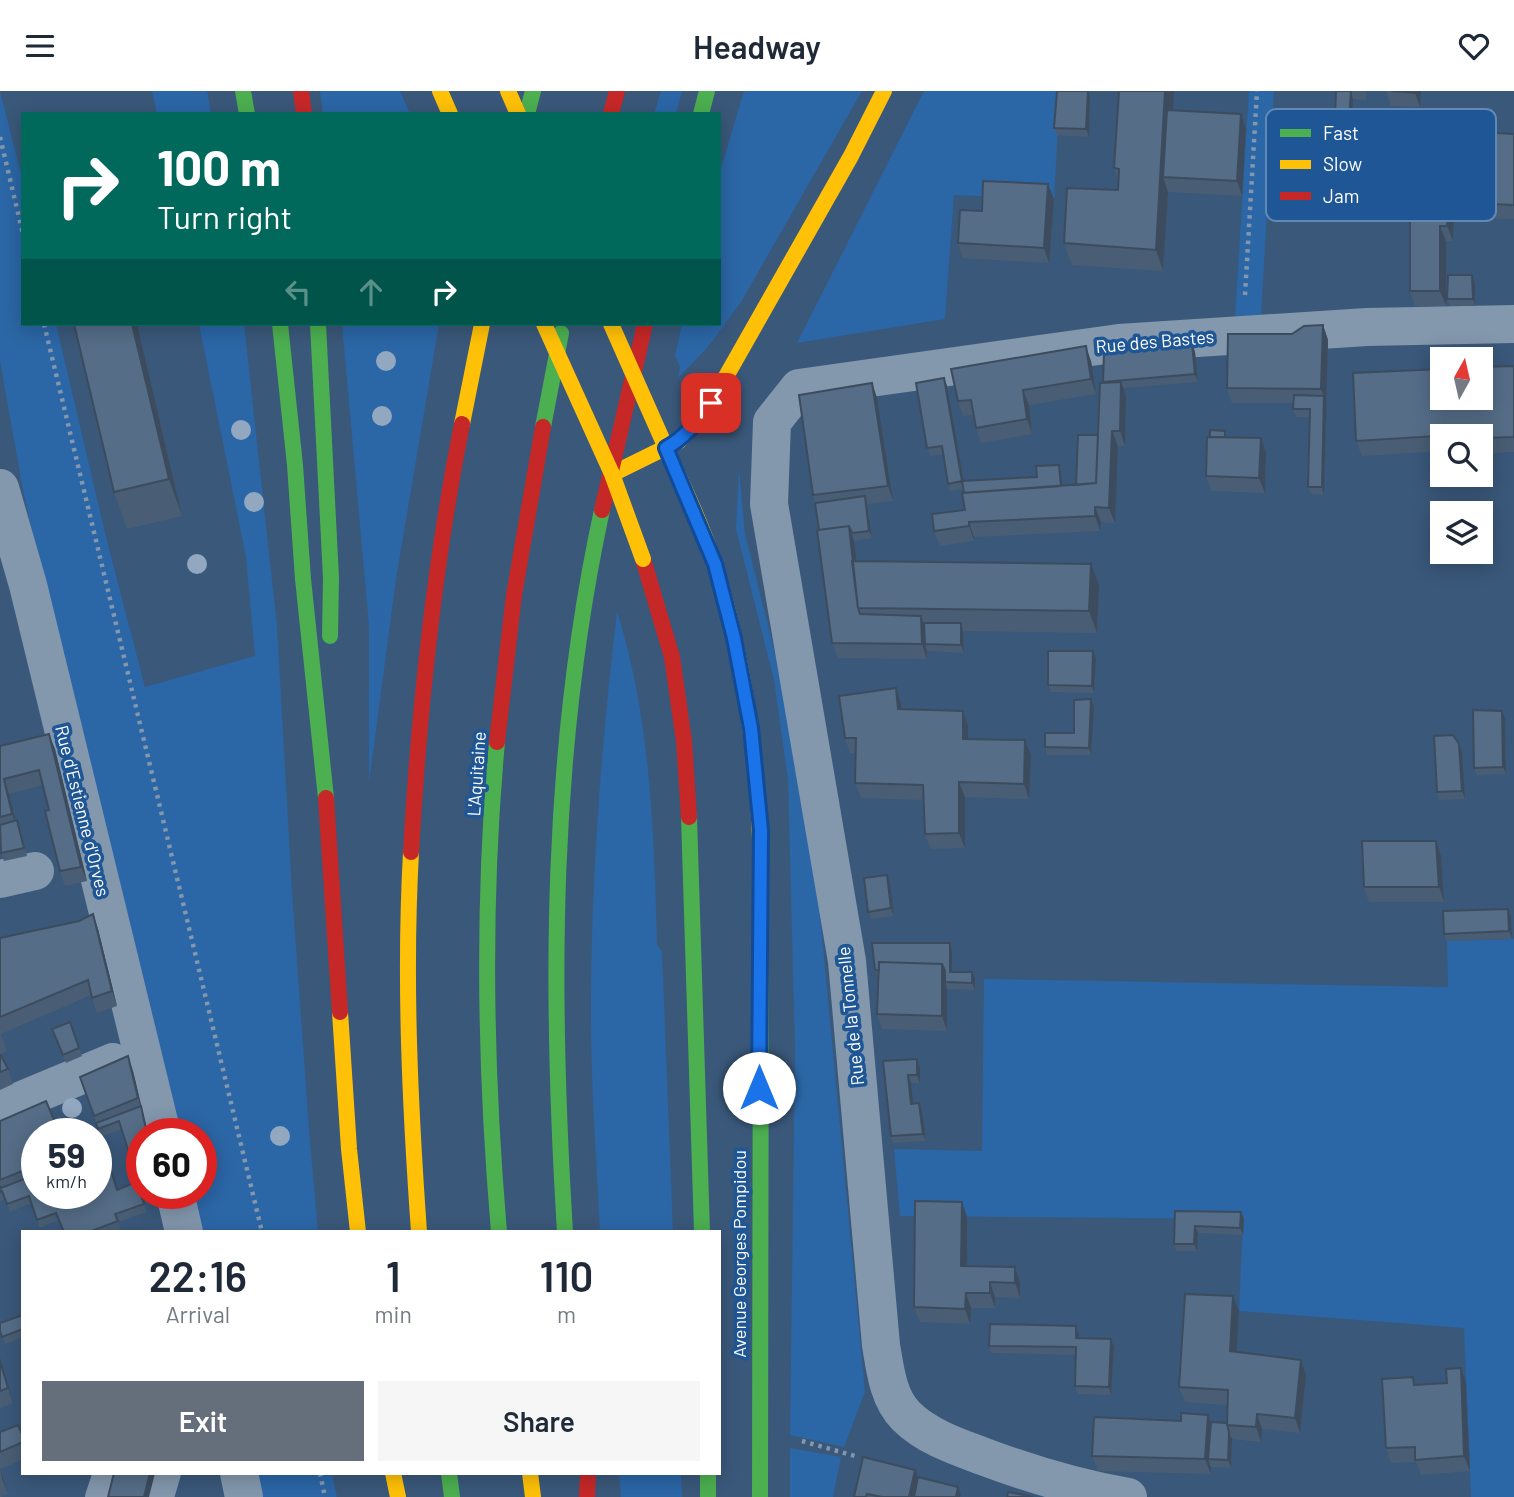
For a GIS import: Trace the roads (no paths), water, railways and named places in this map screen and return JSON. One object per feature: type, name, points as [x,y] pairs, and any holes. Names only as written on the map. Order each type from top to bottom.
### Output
[{"type":"main road","points":[[243,91],[247,112]]},
{"type":"main road","points":[[302,91],[304,112]]},
{"type":"main road","points":[[440,91],[449,112]]},
{"type":"main road","points":[[508,91],[517,112]]},
{"type":"main road","points":[[528,112],[533,91]]},
{"type":"main road","points":[[612,112],[617,91]]},
{"type":"main road","points":[[702,112],[707,91]]},
{"type":"main road","points":[[612,474],[679,441],[711,403],[884,91]]},
{"type":"main road","points":[[280,326],[327,806],[349,1149],[358,1230]]},
{"type":"main road","points":[[318,326],[331,578],[327,806]]},
{"type":"main road","points":[[419,1230],[407,1009],[412,842],[426,673],[448,508],[482,326]]},
{"type":"main road","points":[[545,326],[612,474],[643,559],[673,657],[684,741],[691,851],[702,1230]]},
{"type":"main road","name":"L'Aquitaine","points":[[499,1230],[493,1173],[487,1009],[493,819],[503,682],[524,534],[563,326]]},
{"type":"main road","name":"Avenue Georges Pompidou","points":[[612,326],[715,564],[734,638],[751,728],[761,830],[760,1497]]},
{"type":"main road","points":[[565,1230],[555,1036],[558,848],[565,748],[576,650],[591,565],[645,326]]},
{"type":"main road","points":[[393,1475],[398,1497]]},
{"type":"main road","points":[[449,1475],[452,1497]]},
{"type":"main road","points":[[530,1475],[533,1497]]},
{"type":"main road","points":[[587,1497],[588,1475]]},
{"type":"main road","points":[[708,1475],[708,1497]]},
{"type":"street","name":"Rue des Bastes","points":[[799,387],[1119,343],[1367,327],[1514,324]]},
{"type":"street","name":"Rue de la Tonnelle","points":[[799,387],[772,422],[769,503],[847,961],[881,1345],[888,1385],[904,1414],[948,1443],[1080,1488],[1128,1497]]},
{"type":"street","name":"Rue d'Estienne d'Orves","points":[[0,488],[28,585],[158,1118]]},
{"type":"street","points":[[0,1109],[113,1062]]},
{"type":"street","points":[[179,1209],[184,1230]]},
{"type":"street","points":[[239,1475],[244,1497]]},
{"type":"lane","points":[[98,1497],[105,1475]]},
{"type":"lane","points":[[161,1497],[167,1475]]}]
